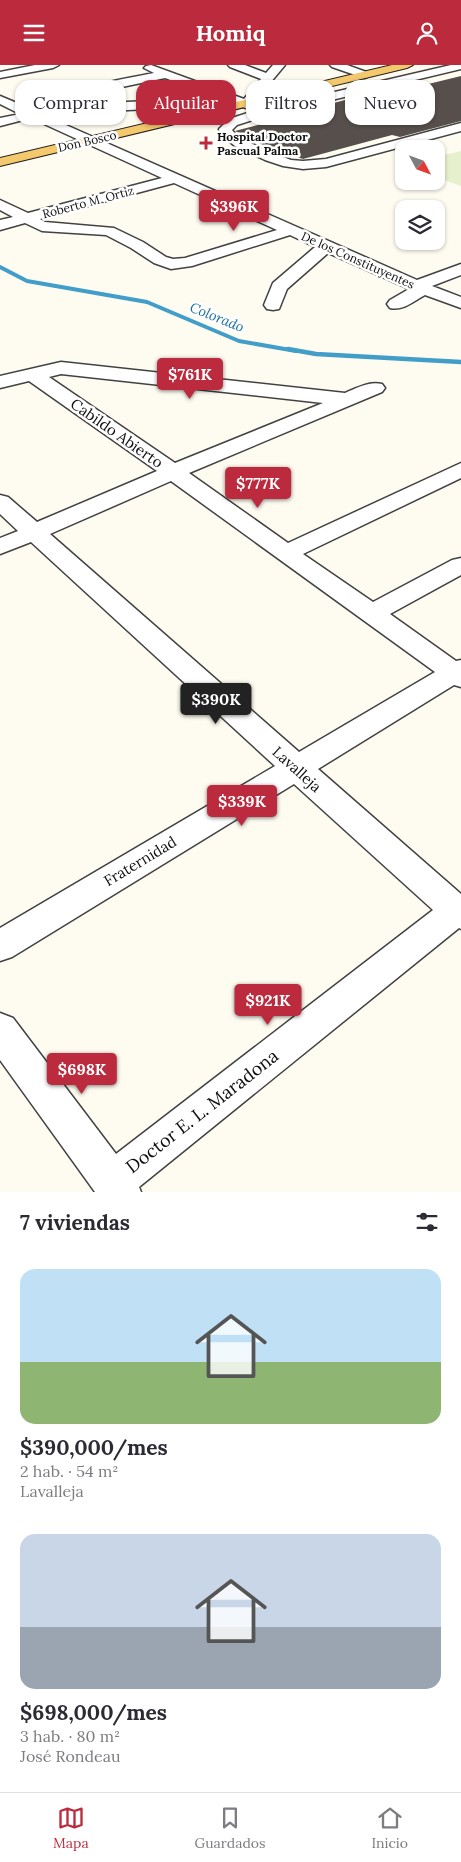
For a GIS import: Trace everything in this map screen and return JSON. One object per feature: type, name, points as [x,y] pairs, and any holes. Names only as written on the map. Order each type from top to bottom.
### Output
[{"type":"main road","name":"Don Bosco","points":[[335,82],[407,65]]},
{"type":"main road","name":"Don Bosco","points":[[0,162],[246,101]]},
{"type":"street","points":[[0,75],[53,65]]},
{"type":"street","points":[[141,65],[241,102]]},
{"type":"street","points":[[234,65],[268,77]]},
{"type":"street","points":[[126,108],[241,102],[279,65]]},
{"type":"street","points":[[336,65],[366,75]]},
{"type":"street","points":[[403,80],[461,66]]},
{"type":"street","points":[[126,84],[166,74]]},
{"type":"street","name":"De los Constituyentes","points":[[0,100],[15,105]]},
{"type":"street","points":[[0,121],[15,117]]},
{"type":"street","points":[[246,118],[233,122],[225,129],[226,134],[240,144],[292,165],[326,163],[461,127]]},
{"type":"street","name":"De los Constituyentes","points":[[61,125],[420,288],[461,303]]},
{"type":"street","name":"Roberto M. Ortiz","points":[[0,225],[176,178]]},
{"type":"street","points":[[0,204],[42,226],[109,231],[137,245],[160,260],[171,264],[186,263],[291,230]]},
{"type":"street","points":[[273,305],[279,287],[326,246]]},
{"type":"street","points":[[396,304],[420,288],[461,269]]},
{"type":"street","points":[[0,382],[61,368],[348,400]]},
{"type":"street","name":"Cabildo Abierto","points":[[32,374],[371,614],[459,673]]},
{"type":"street","points":[[0,547],[173,472],[375,389]]},
{"type":"street","points":[[285,553],[461,470]]},
{"type":"street","name":"Lavalleja","points":[[0,503],[459,913]]},
{"type":"street","points":[[371,614],[461,565]]},
{"type":"street","name":"Fraternidad","points":[[0,946],[296,768],[459,673]]},
{"type":"street","name":"Doctor E. L. Maradona","points":[[116,1187],[459,913]]},
{"type":"street","points":[[0,1030],[116,1187]]},
{"type":"green space","points":[[461,151],[461,186],[445,180],[445,155]]},
{"type":"building","points":[[461,76],[461,121],[400,137],[392,135],[303,159],[258,143],[235,131],[258,125],[335,125],[335,103],[345,100],[345,125],[435,125],[435,82]]},
{"type":"waterway","name":"Colorado","points":[[0,267],[27,281],[147,302],[239,341],[296,351]]},
{"type":"waterway","name":"Colorado","points":[[288,349],[316,354],[461,362]]},
{"type":"place","name":"Hospital Doctor Pascual Palma","points":[[206,143]]}]
